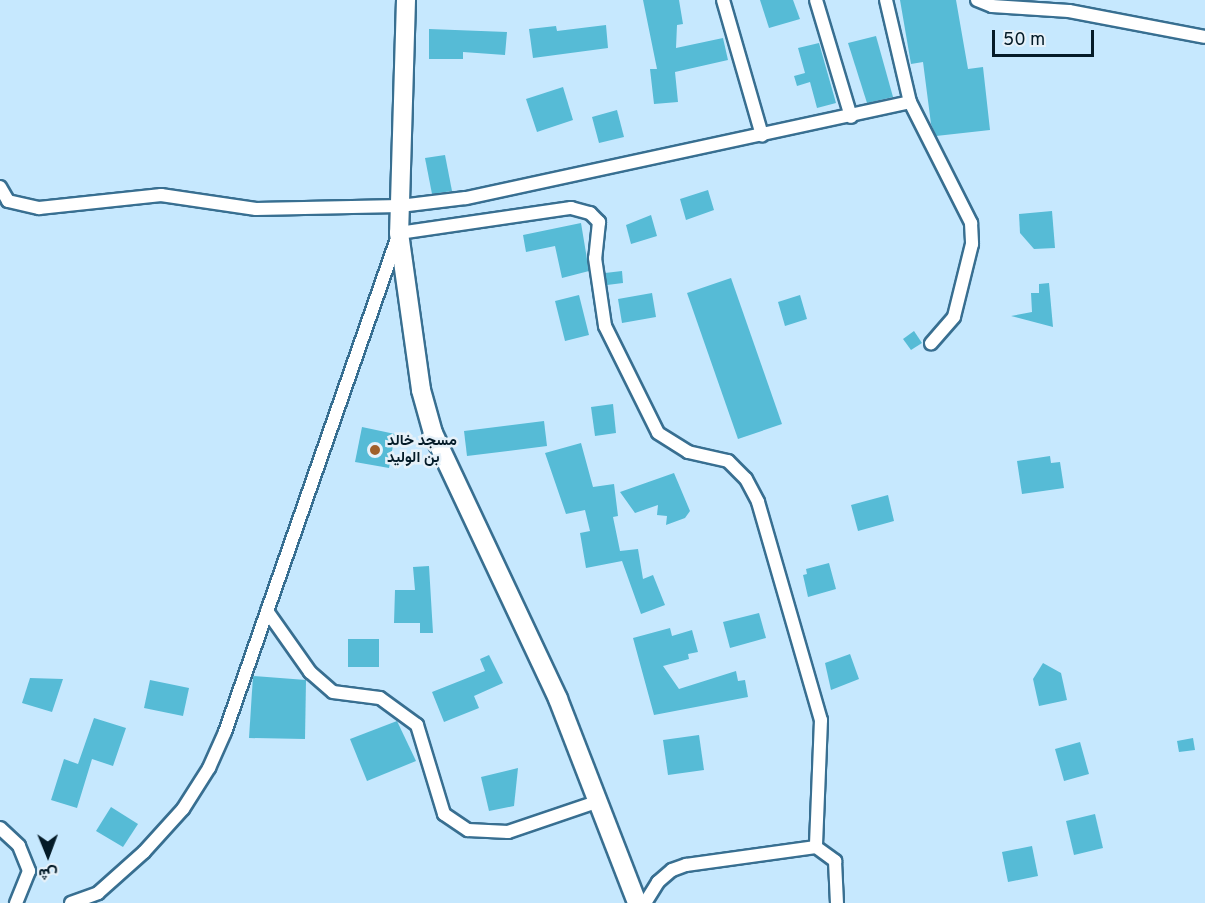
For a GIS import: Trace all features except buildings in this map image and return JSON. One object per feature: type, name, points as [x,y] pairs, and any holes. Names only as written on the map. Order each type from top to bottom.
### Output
[{"type":"street","points":[[406,0],[399,233],[410,332],[434,433],[558,699],[637,903]]},
{"type":"street","points":[[723,0],[762,135]]},
{"type":"street","points":[[816,0],[851,117]]},
{"type":"street","points":[[886,0],[910,102],[970,223],[972,244],[954,317],[931,343]]},
{"type":"street","points":[[977,0],[992,6],[1070,11],[1205,37]]},
{"type":"street","points":[[0,187],[4,203],[39,208],[161,195],[256,209],[400,206],[466,198],[851,117],[910,102]]},
{"type":"street","points":[[399,233],[571,208],[590,213],[600,222],[596,258],[605,326],[658,434],[688,452],[728,461],[746,479],[758,502],[820,720],[816,847]]},
{"type":"street","points":[[71,903],[98,893],[144,852],[183,809],[225,732],[399,233]]},
{"type":"street","points":[[267,611],[310,672],[333,692],[380,698],[417,725],[444,814],[468,830],[508,832],[599,801]]},
{"type":"street","points":[[0,828],[18,846],[29,871],[16,903]]},
{"type":"street","points":[[645,903],[658,882],[686,865],[816,847],[835,861],[837,903]]},
{"type":"place","name":"مسجد خالد بن الوليد","points":[[375,450]]}]
